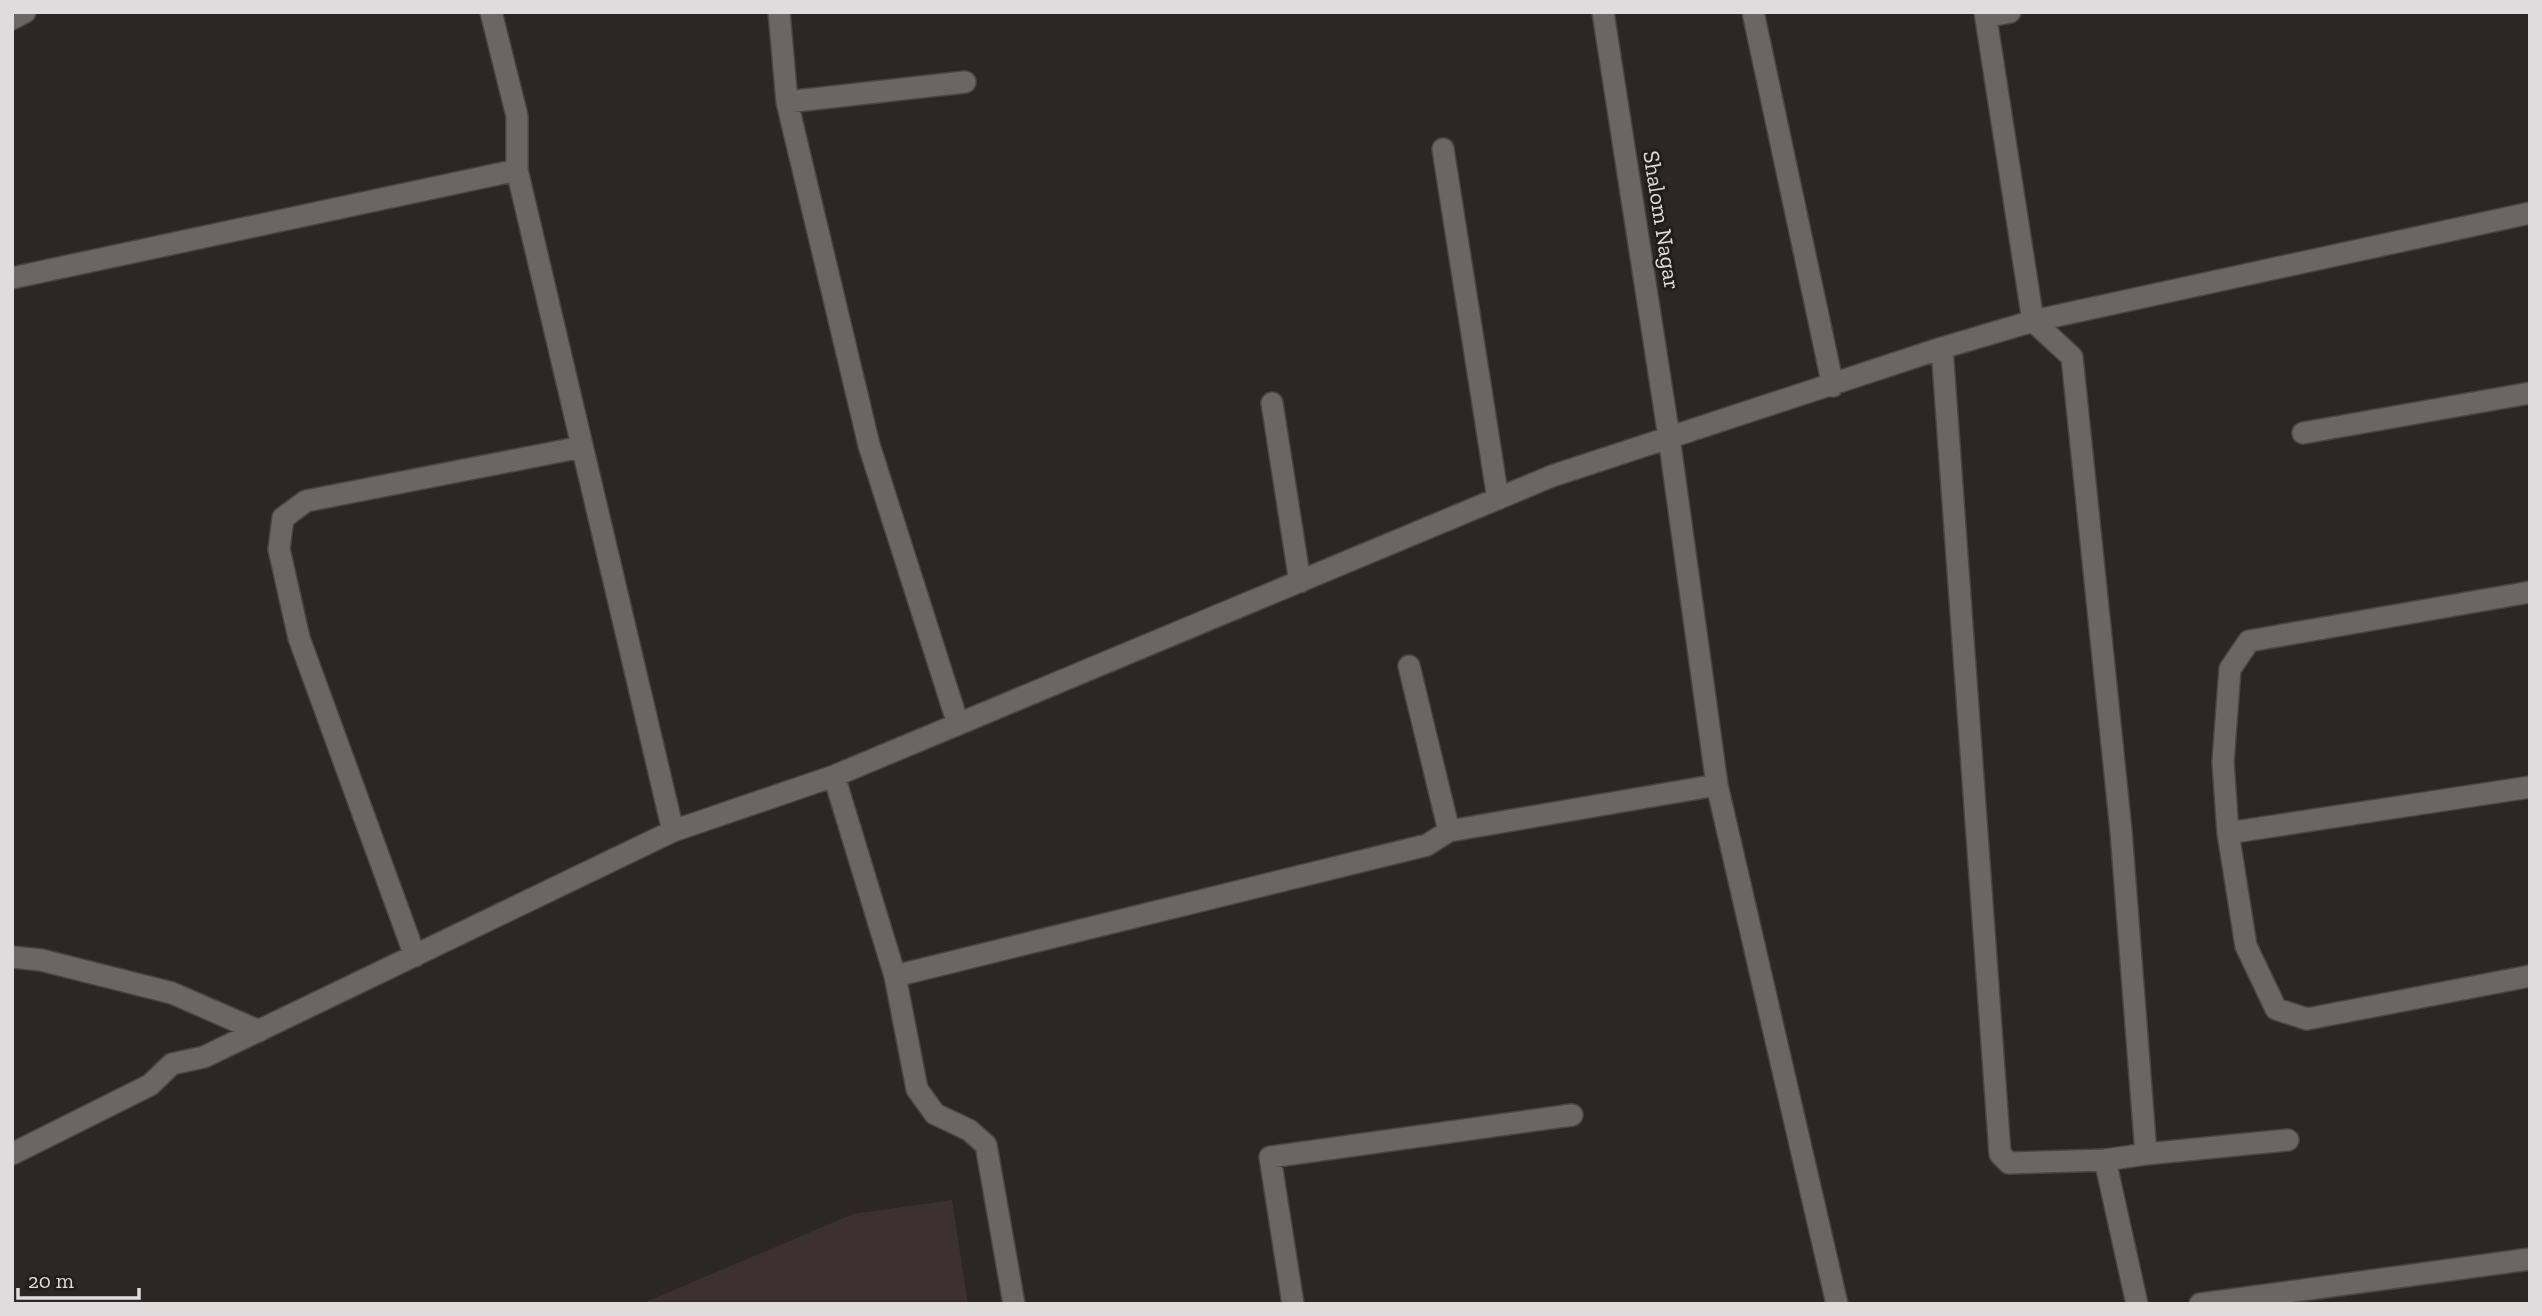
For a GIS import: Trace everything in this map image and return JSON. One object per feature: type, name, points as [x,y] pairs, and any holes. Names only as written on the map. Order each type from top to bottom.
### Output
[{"type":"street","points":[[12,19],[25,12]]},
{"type":"street","points":[[491,12],[517,117],[517,170],[673,831]]},
{"type":"street","points":[[779,12],[787,102],[869,445],[958,724]]},
{"type":"street","name":"Shalom Nagar","points":[[1603,12],[1669,437],[1717,785],[1837,1304]]},
{"type":"street","points":[[1754,12],[1833,386]]},
{"type":"street","points":[[2010,12],[1985,15],[2033,321],[2072,357],[2121,831],[2146,1154]]},
{"type":"street","points":[[787,102],[965,82]]},
{"type":"street","points":[[1443,149],[1498,499]]},
{"type":"street","points":[[12,278],[517,170]]},
{"type":"street","points":[[12,1154],[150,1085],[172,1064],[204,1057],[673,831],[834,776],[1552,476],[1833,386],[1942,348],[2033,321],[2530,213]]},
{"type":"street","points":[[1942,348],[2000,1154],[2009,1163],[2105,1160],[2288,1140]]},
{"type":"street","points":[[2303,433],[2530,393]]},
{"type":"street","points":[[1272,403],[1300,582]]},
{"type":"street","points":[[415,956],[299,638],[279,550],[282,518],[306,501],[582,447]]},
{"type":"street","points":[[2530,592],[2249,641],[2230,669],[2223,762],[2228,833],[2246,946],[2276,1009],[2307,1019],[2530,976]]},
{"type":"street","points":[[1409,666],[1449,831]]},
{"type":"street","points":[[834,776],[895,976],[917,1088],[934,1114],[969,1130],[986,1145],[1014,1304]]},
{"type":"street","points":[[895,976],[1427,845],[1449,831],[1717,785]]},
{"type":"street","points":[[2228,833],[2530,787]]},
{"type":"street","points":[[12,957],[41,960],[172,993],[259,1031]]},
{"type":"street","points":[[1293,1304],[1269,1157],[1572,1115]]},
{"type":"street","points":[[2105,1160],[2137,1304]]},
{"type":"street","points":[[2200,1304],[2530,1259]]},
{"type":"shaded area","points":[[952,1200],[968,1304],[641,1304],[853,1214]]}]
